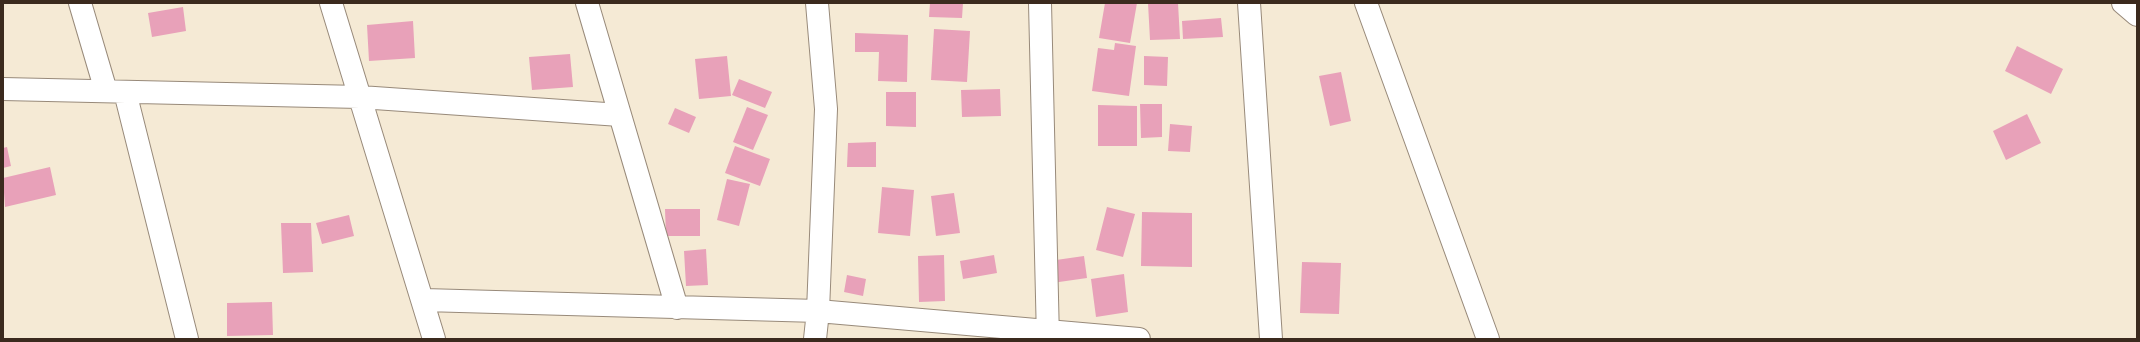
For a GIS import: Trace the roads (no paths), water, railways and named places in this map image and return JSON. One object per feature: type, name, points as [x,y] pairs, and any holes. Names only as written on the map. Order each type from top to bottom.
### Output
[{"type":"street","points":[[80,3],[116,92],[187,339]]},
{"type":"street","points":[[330,3],[424,300],[434,339]]},
{"type":"street","points":[[587,3],[677,308]]},
{"type":"street","points":[[815,339],[818,311],[826,109],[817,3]]},
{"type":"street","points":[[1040,3],[1048,336]]},
{"type":"street","points":[[1249,3],[1272,339]]},
{"type":"street","points":[[1366,3],[1488,339]]},
{"type":"street","points":[[2123,3],[2137,14]]},
{"type":"street","points":[[3,89],[360,96],[620,115]]},
{"type":"street","points":[[424,300],[818,311],[1048,336],[1139,339]]}]
